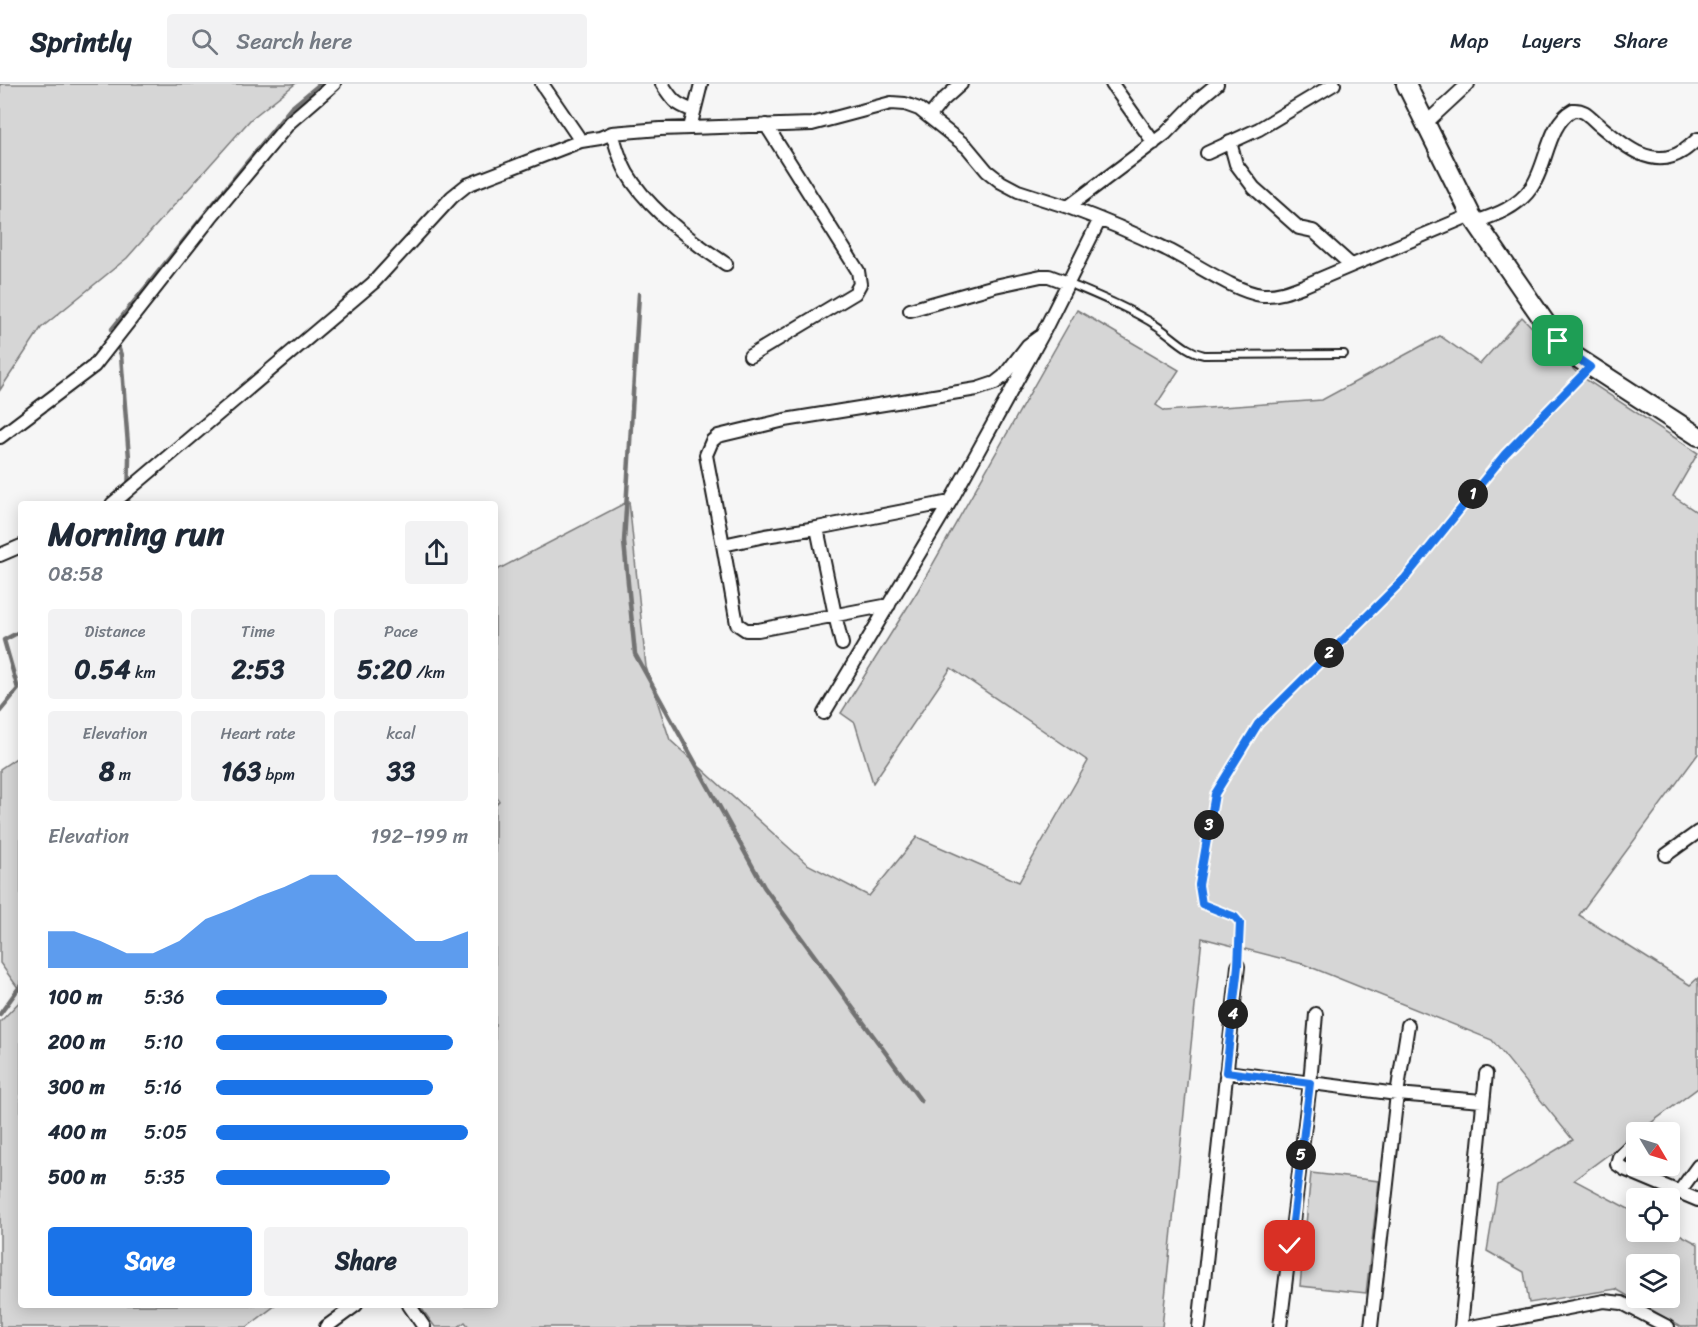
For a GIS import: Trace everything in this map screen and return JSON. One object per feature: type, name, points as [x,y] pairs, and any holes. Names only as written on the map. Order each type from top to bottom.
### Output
[{"type":"main road","points":[[1406,84],[1473,219],[1558,341],[1590,367],[1698,436]]},
{"type":"street","points":[[0,437],[94,366],[211,217],[290,122],[334,84]]},
{"type":"street","points":[[542,84],[581,141]]},
{"type":"street","points":[[662,84],[679,106],[694,111]]},
{"type":"street","points":[[690,128],[701,84]]},
{"type":"street","points":[[929,117],[942,101],[961,84]]},
{"type":"street","points":[[1112,84],[1154,143]]},
{"type":"street","points":[[1068,207],[1154,143],[1217,84]]},
{"type":"street","points":[[1207,153],[1259,129],[1334,84]]},
{"type":"street","points":[[1426,123],[1468,84]]},
{"type":"street","points":[[116,501],[373,284],[452,197],[468,185],[581,141],[600,138],[612,133],[812,124],[891,104],[905,104],[919,109],[967,147],[987,171],[1000,182],[1018,191],[1100,219],[1166,248],[1243,290],[1262,295],[1280,294],[1473,219],[1502,213],[1524,198],[1533,186],[1546,149],[1563,118],[1573,110],[1583,111],[1644,156],[1672,156],[1682,152],[1698,139]]},
{"type":"street","points":[[750,356],[855,293],[860,284],[858,271],[766,125]]},
{"type":"street","points":[[612,133],[626,171],[643,195],[706,251],[726,264]]},
{"type":"street","points":[[1230,142],[1236,164],[1254,188],[1299,228],[1313,231],[1351,265]]},
{"type":"street","points":[[824,713],[950,502],[1042,335],[1100,219]]},
{"type":"street","points":[[910,310],[995,286],[1041,276],[1049,276],[1068,283]]},
{"type":"street","points":[[889,605],[758,630],[742,629],[737,624],[706,455],[712,441],[718,436],[786,420],[995,383],[1004,376],[1028,345],[1042,335]]},
{"type":"street","points":[[723,545],[950,502]]},
{"type":"street","points":[[817,528],[842,644]]},
{"type":"street","points":[[0,555],[18,547]]},
{"type":"street","points":[[1666,855],[1698,832]]},
{"type":"street","points":[[1199,1327],[1238,966]]},
{"type":"street","points":[[1280,1327],[1310,1083],[1316,1014]]},
{"type":"street","points":[[1371,1327],[1397,1094],[1408,1025]]},
{"type":"street","points":[[1226,1072],[1397,1094],[1482,1101]]},
{"type":"street","points":[[1461,1327],[1485,1074]]},
{"type":"street","points":[[1626,1150],[1619,1157],[1617,1164],[1626,1170]]},
{"type":"street","points":[[1680,1191],[1698,1166]]},
{"type":"street","points":[[1641,1176],[1669,1188]]},
{"type":"street","points":[[1680,1192],[1698,1200]]},
{"type":"street","points":[[1471,1327],[1604,1301],[1622,1303],[1668,1327]]},
{"type":"street","points":[[326,1327],[352,1308]]},
{"type":"street","points":[[411,1308],[424,1327]]},
{"type":"lane","points":[[1068,283],[1156,326],[1194,353],[1204,355],[1344,354]]},
{"type":"path","points":[[1238,966],[1240,923],[1235,917],[1202,904],[1199,885],[1215,794],[1258,724],[1405,578],[1505,454],[1590,367]]},
{"type":"shaded area","points":[[0,84],[295,84],[251,119],[127,258],[41,328],[0,390]]},
{"type":"shaded area","points":[[1077,310],[1179,370],[1156,405],[1165,411],[1322,400],[1440,336],[1480,364],[1522,317],[1579,375],[1698,453],[1673,496],[1698,513],[1698,754],[1579,915],[1690,985],[1698,978],[1698,1088],[1652,1122],[1626,1122],[1626,1141],[1574,1180],[1626,1208],[1626,1242],[1680,1242],[1680,1234],[1698,1244],[1698,1327],[1681,1327],[1648,1308],[1680,1308],[1680,1254],[1626,1254],[1626,1295],[1616,1289],[1529,1303],[1524,1272],[1487,1251],[1498,1185],[1573,1140],[1492,1040],[1303,964],[1202,938],[1162,1327],[469,1327],[465,1322],[458,1327],[435,1327],[421,1308],[498,1308],[498,569],[629,501],[646,667],[670,740],[807,864],[869,896],[917,837],[1019,882],[1088,761],[951,668],[873,783],[855,723],[841,713],[917,592]]},
{"type":"shaded area","points":[[18,757],[18,988],[0,963],[0,769]]},
{"type":"shaded area","points":[[18,1003],[18,1308],[272,1308],[247,1327],[0,1327],[0,1022]]},
{"type":"shaded area","points":[[1311,1173],[1379,1181],[1366,1293],[1300,1286]]},
{"type":"waterway","points":[[128,501],[129,458],[121,355],[112,329],[291,108],[320,84]]},
{"type":"waterway","points":[[639,294],[624,542],[635,654],[764,887],[921,1101]]},
{"type":"waterway","points":[[18,633],[4,640],[18,689]]},
{"type":"waterway","points":[[0,711],[18,689]]},
{"type":"waterway","points":[[0,1014],[18,989]]},
{"type":"route","points":[[1290,1246],[1310,1083],[1226,1072],[1238,966],[1240,923],[1235,917],[1202,904],[1199,885],[1215,794],[1258,724],[1405,578],[1505,454],[1590,367],[1558,341]]}]
